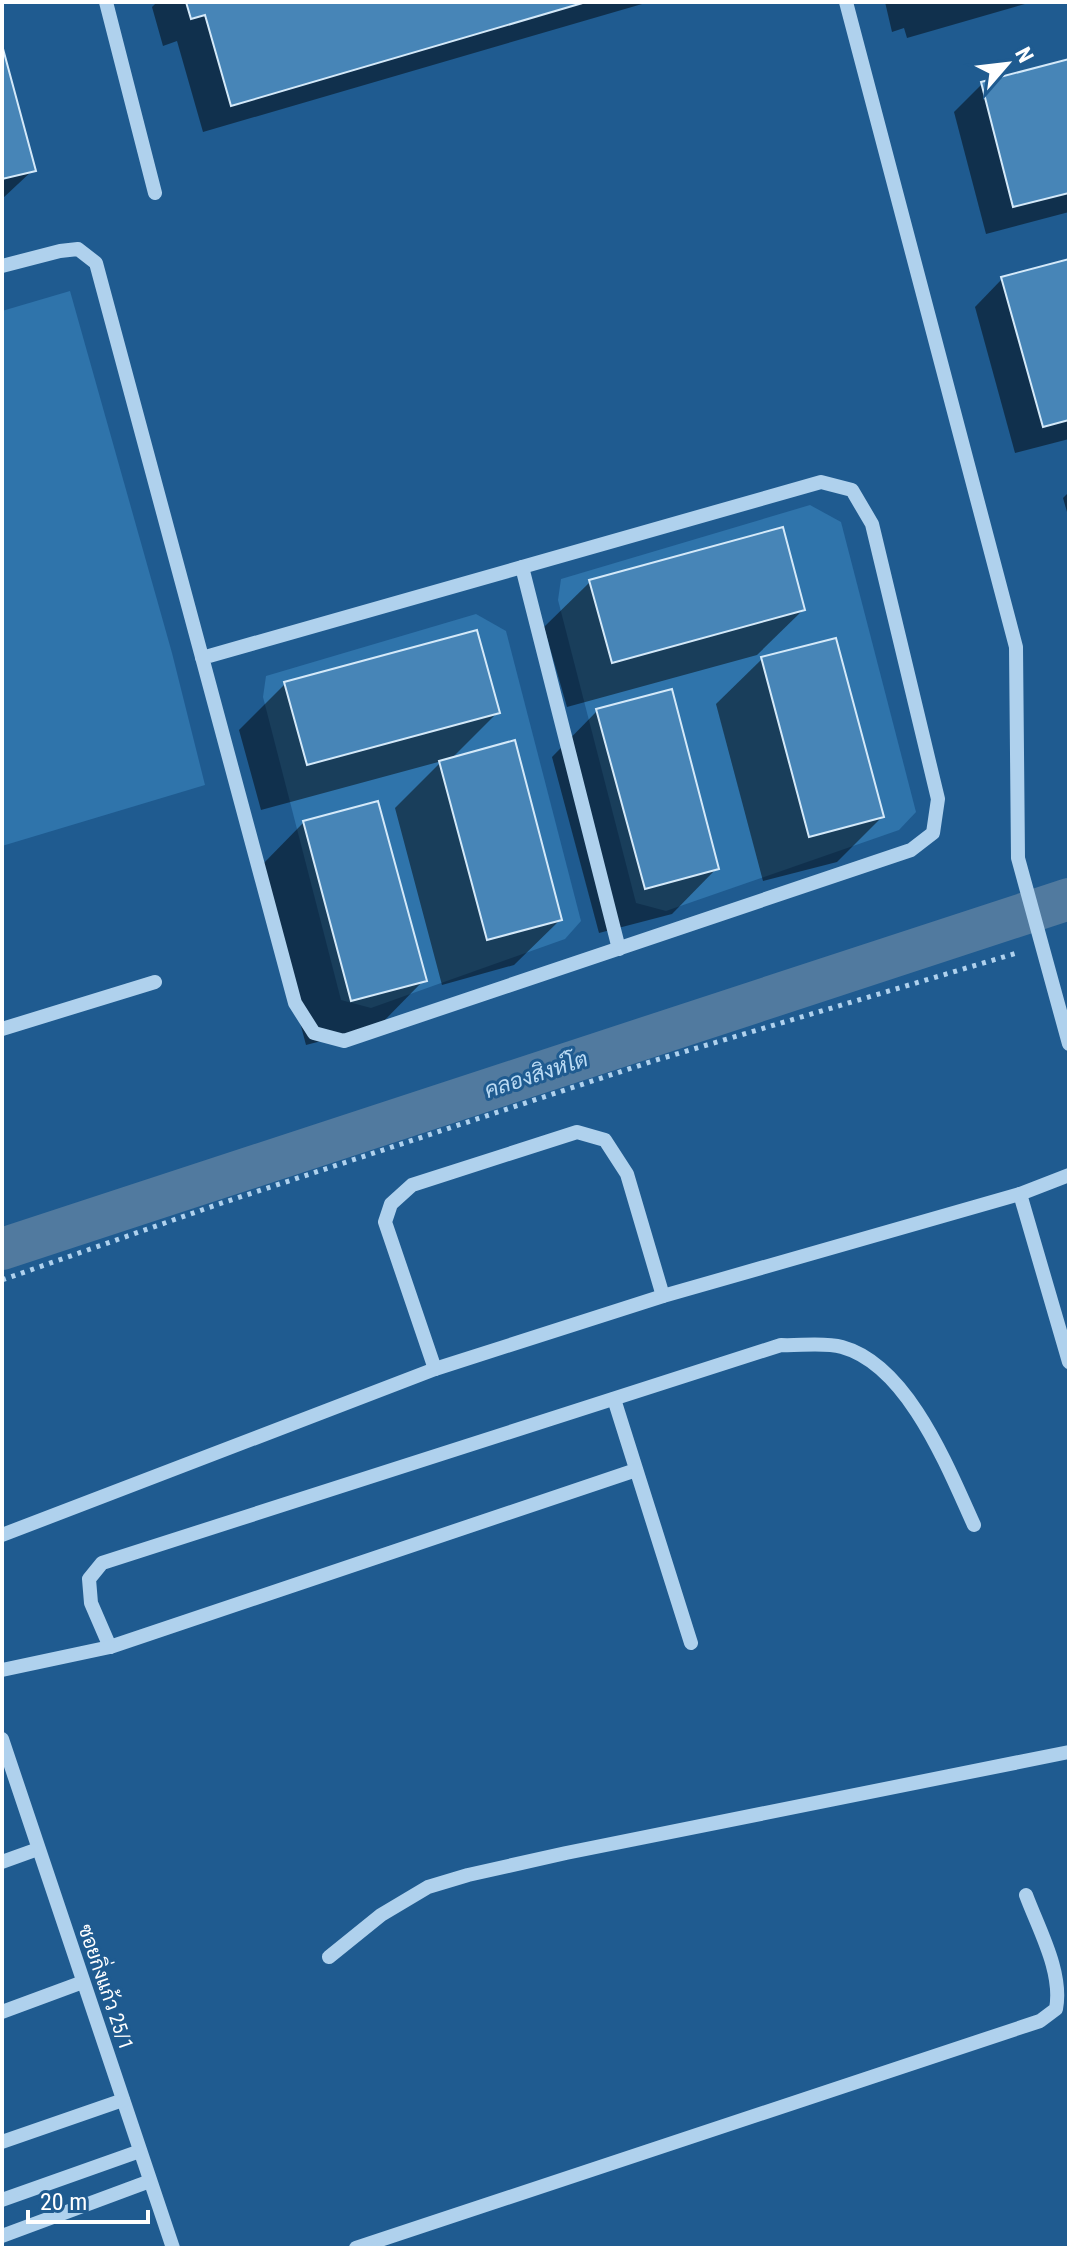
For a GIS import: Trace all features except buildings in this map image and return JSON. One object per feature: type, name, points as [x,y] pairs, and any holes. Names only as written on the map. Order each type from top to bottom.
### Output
[{"type":"street","points":[[106,2],[155,193]]},
{"type":"street","points":[[846,2],[1016,647],[1018,858],[1069,1044]]},
{"type":"street","points":[[2,266],[78,249],[96,263],[202,658],[295,1003],[314,1033],[344,1041],[911,850],[933,833],[938,799],[872,524],[852,490],[821,482],[202,658]]},
{"type":"street","points":[[522,567],[619,949]]},
{"type":"street","points":[[2,1029],[155,982]]},
{"type":"street","points":[[435,1369],[385,1222],[391,1204],[412,1185],[562,1136],[577,1132],[605,1140],[627,1174],[663,1296]]},
{"type":"street","points":[[2,1535],[435,1369],[663,1296],[1020,1194],[1069,1175]]},
{"type":"street","points":[[1020,1194],[1069,1362]]},
{"type":"street","points":[[110,1647],[91,1603],[89,1579],[102,1563],[781,1345],[842,1347],[877,1365],[905,1396],[937,1444],[974,1525]]},
{"type":"street","points":[[614,1399],[691,1643]]},
{"type":"street","points":[[2,1670],[110,1647],[636,1470]]},
{"type":"street","name":"ซอยกิ่งแก้ว 25/1","points":[[2,1739],[173,2248]]},
{"type":"street","points":[[329,1957],[381,1915],[428,1887],[468,1875],[1069,1752]]},
{"type":"street","points":[[2,1862],[38,1849]]},
{"type":"street","points":[[356,2248],[1040,2021],[1056,2009],[1059,1995],[1056,1978],[1026,1895]]},
{"type":"street","points":[[2,2012],[83,1982]]},
{"type":"street","points":[[2,2142],[123,2100]]},
{"type":"street","points":[[2,2200],[140,2151]]},
{"type":"street","points":[[2,2236],[150,2181]]},
{"type":"path","points":[[2,1280],[219,1204],[653,1061],[1020,952]]},
{"type":"shaded area","points":[[70,291],[172,653],[205,785],[2,846],[2,311]]},
{"type":"shaded area","points":[[810,505],[841,522],[916,812],[899,830],[666,911],[636,903],[558,600],[561,579]]},
{"type":"shaded area","points":[[476,614],[506,631],[581,921],[565,939],[371,1008],[341,1000],[263,697],[266,676]]},
{"type":"waterway","name":"คลองสิงห์โต","points":[[2,1249],[1069,899]]}]
